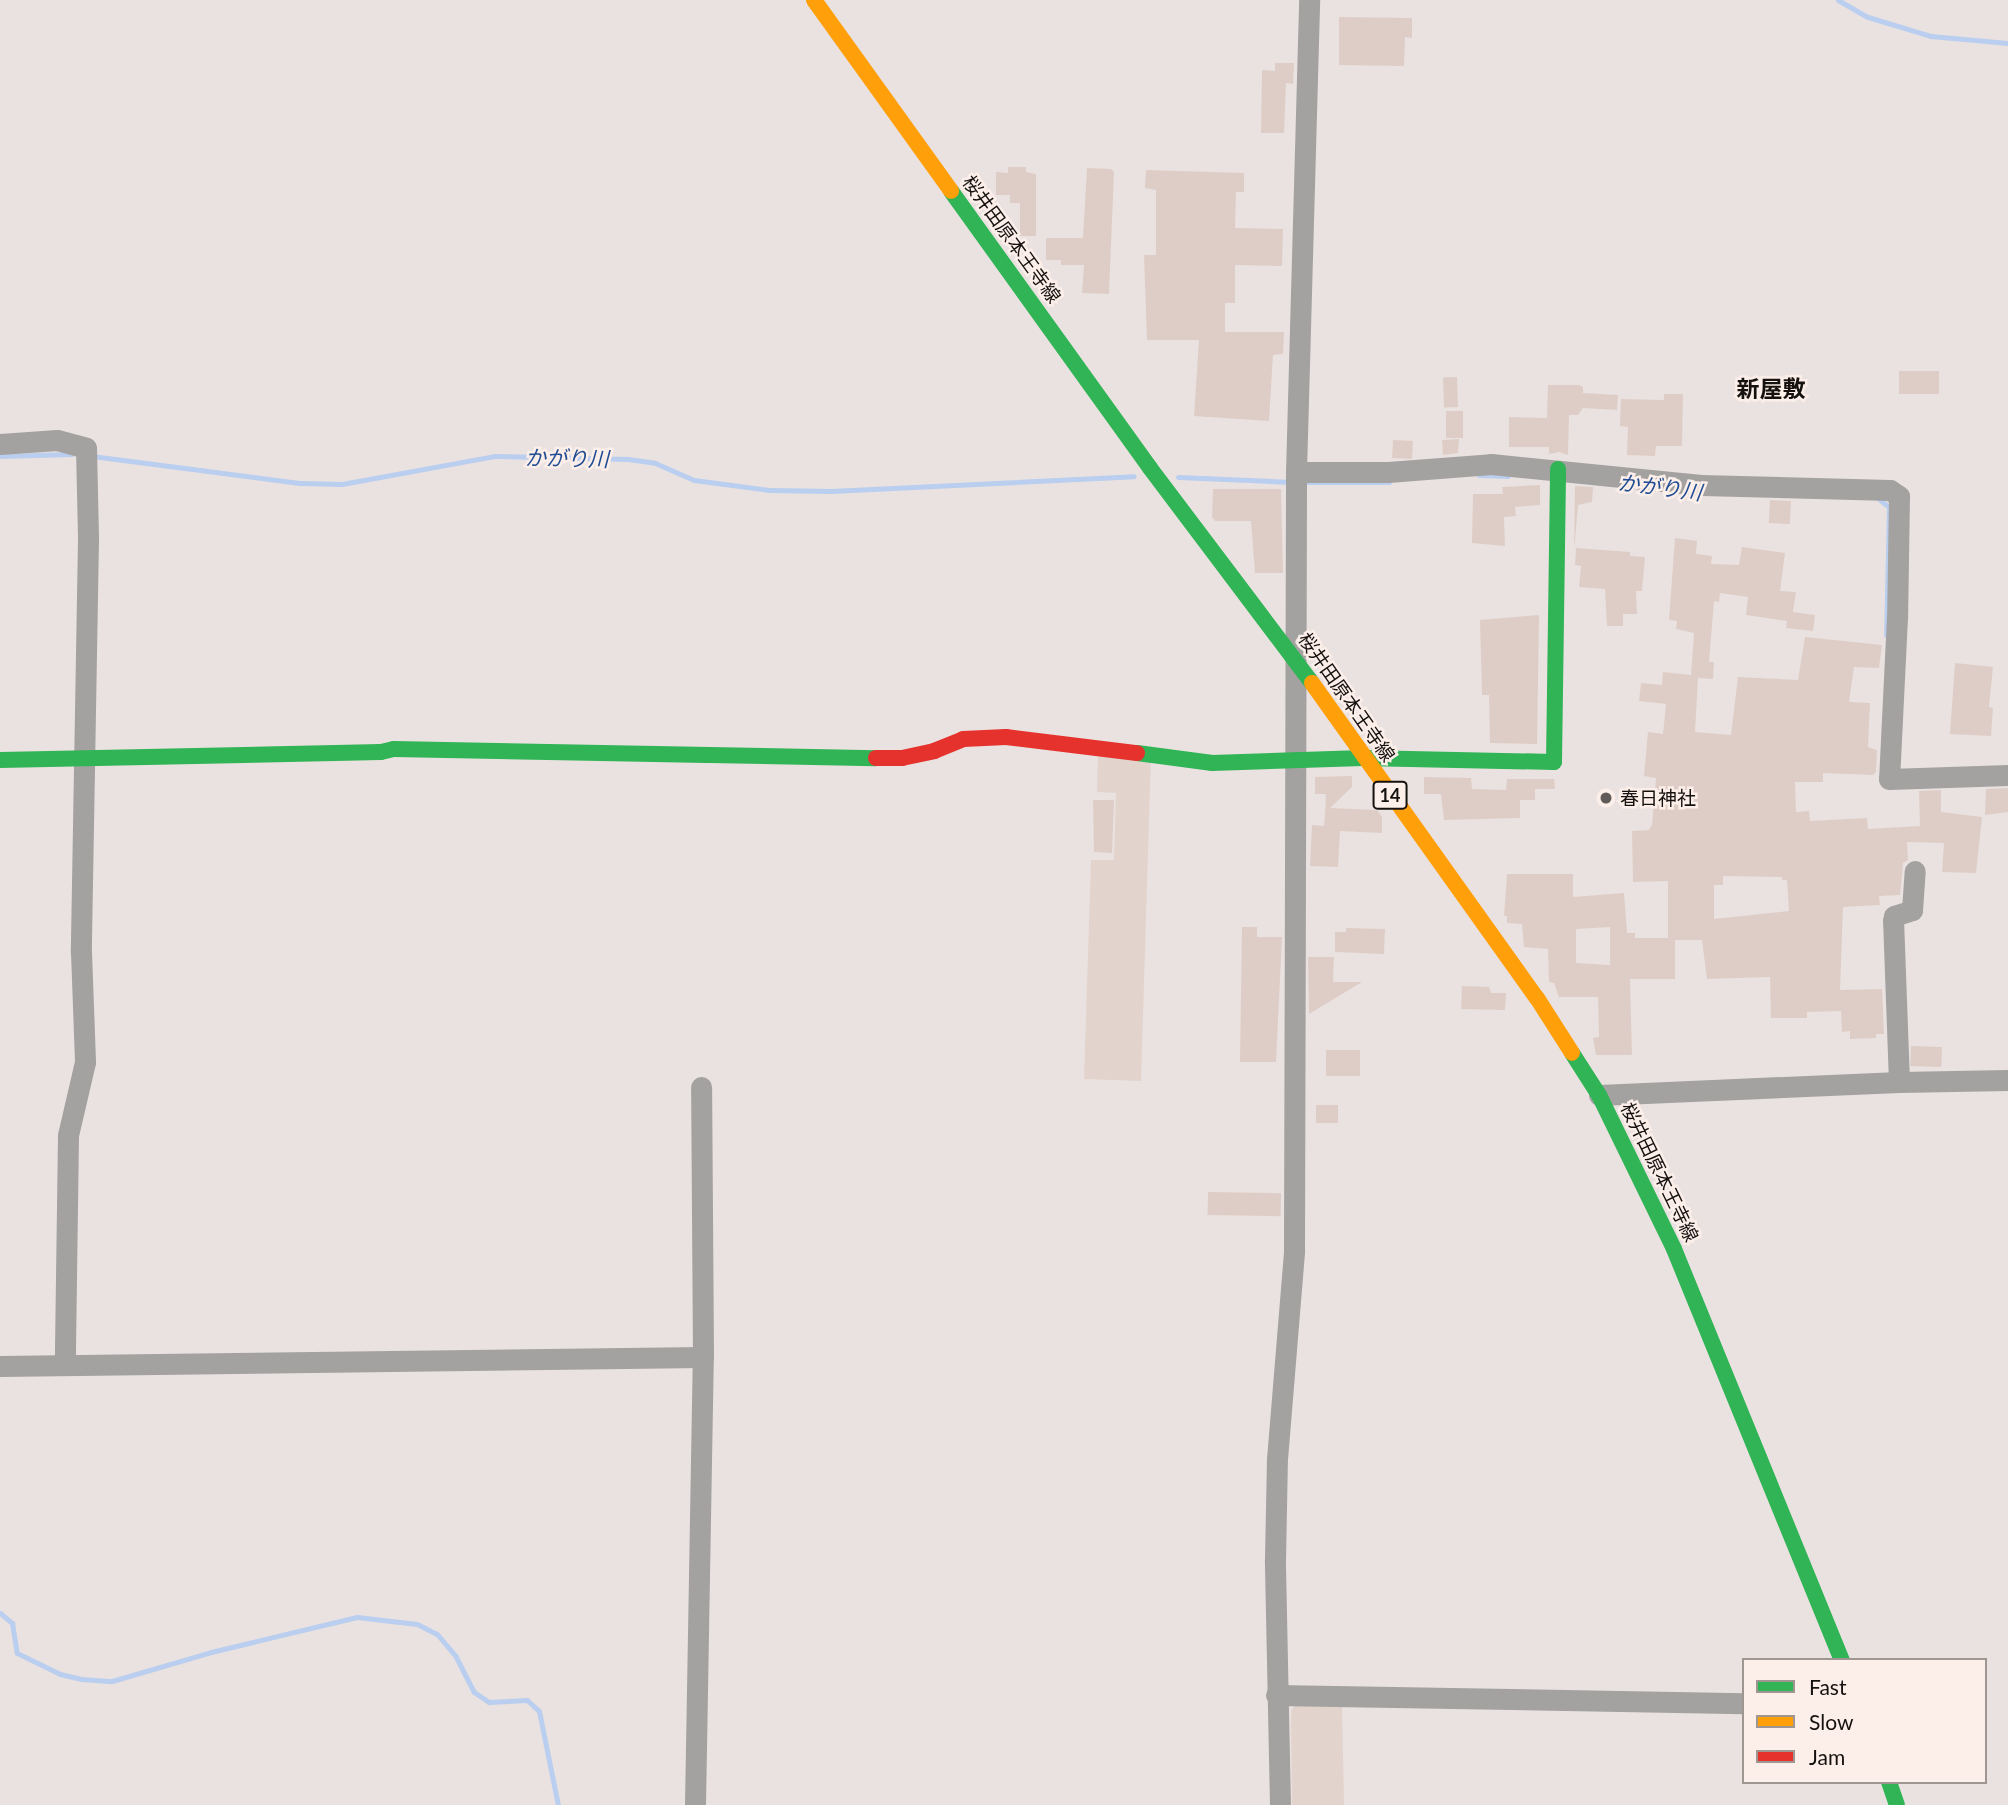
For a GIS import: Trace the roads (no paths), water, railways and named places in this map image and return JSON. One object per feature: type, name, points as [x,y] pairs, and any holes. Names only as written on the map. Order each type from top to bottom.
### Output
[{"type":"main road","name":"桜井田原本王寺線","points":[[814,0],[1150,468],[1297,660],[1363,758],[1537,998],[1599,1095],[1674,1249],[1841,1658]]},
{"type":"main road","points":[[0,760],[84,761],[381,752],[394,749],[902,758],[934,751],[963,740],[1006,737],[1212,763],[1363,758],[1554,762],[1558,469]]},
{"type":"main road","points":[[1890,1784],[1897,1805]]},
{"type":"street","points":[[1280,1805],[1276,1695],[1277,1459],[1294,1251],[1296,472],[1309,0]]},
{"type":"street","points":[[0,444],[57,440],[86,448],[81,952],[85,1062],[68,1135],[65,1363]]},
{"type":"street","points":[[1296,472],[1388,472],[1491,464],[1702,485],[1890,490],[1899,496],[1897,617],[1889,779],[2008,775]]},
{"type":"street","points":[[1899,1082],[1893,921],[1894,916],[1912,910],[1915,871]]},
{"type":"street","points":[[1599,1095],[2008,1080]]},
{"type":"street","points":[[695,1805],[703,1357],[701,1087]]},
{"type":"street","points":[[0,1366],[65,1363],[703,1357]]},
{"type":"street","points":[[1276,1695],[1742,1703]]},
{"type":"waterway","points":[[1838,0],[1868,17],[1931,36],[2008,43]]},
{"type":"waterway","name":"かがり川","points":[[0,456],[72,454]]},
{"type":"waterway","name":"かがり川","points":[[92,456],[301,483],[342,484],[495,456],[628,459],[655,463],[694,480],[769,490],[831,491],[1134,476]]},
{"type":"waterway","name":"かがり川","points":[[1479,475],[1508,476]]},
{"type":"waterway","name":"かがり川","points":[[1178,477],[1291,482]]},
{"type":"waterway","name":"かがり川","points":[[1301,482],[1389,482]]},
{"type":"waterway","name":"かがり川","points":[[1879,499],[1889,507],[1886,635]]},
{"type":"waterway","points":[[0,1613],[12,1623],[17,1653],[60,1674],[81,1679],[112,1681],[211,1652],[357,1617],[417,1624],[437,1634],[456,1657],[474,1692],[489,1702],[527,1700],[539,1711],[558,1805]]},
{"type":"place","name":"春日神社","points":[[1606,798]]},
{"type":"district","name":"新屋敷","points":[[1771,388]]}]
